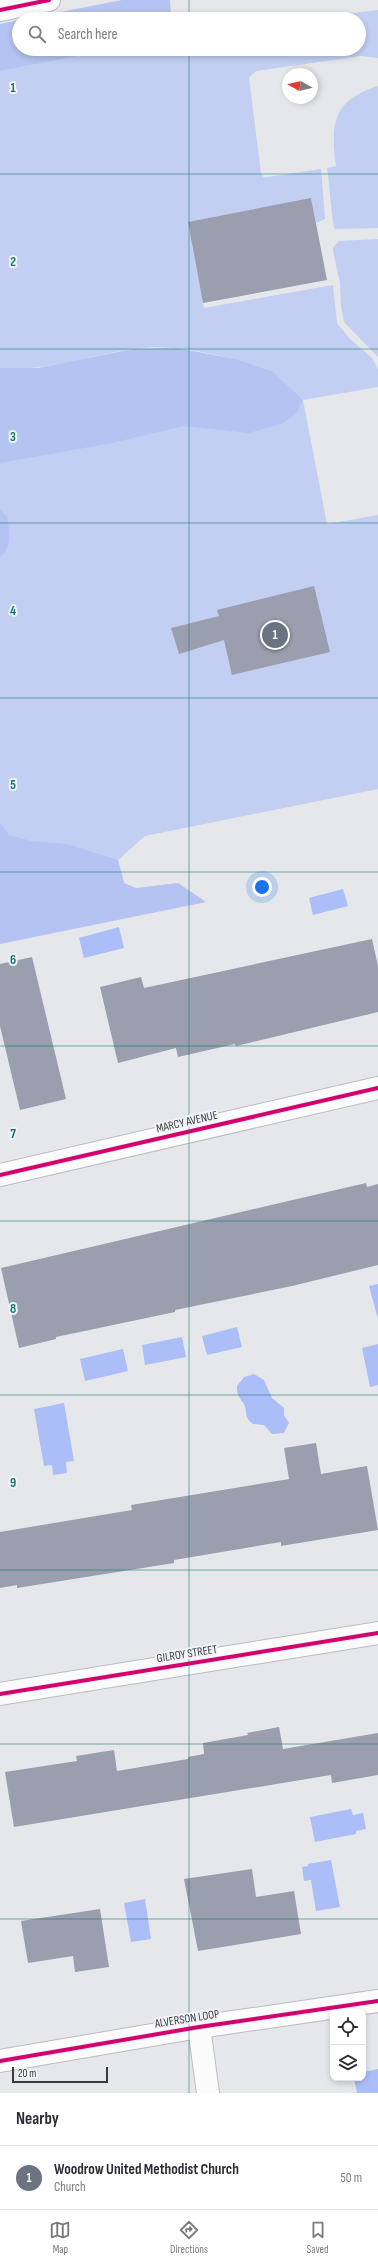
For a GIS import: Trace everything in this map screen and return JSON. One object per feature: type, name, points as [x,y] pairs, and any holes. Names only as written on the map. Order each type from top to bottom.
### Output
[{"type":"street","points":[[0,10],[49,0]]},
{"type":"street","name":"MARCY AVENUE","points":[[0,1176],[378,1088]]},
{"type":"street","name":"GILROY STREET","points":[[0,1694],[378,1633]]},
{"type":"street","name":"ALVERSON LOOP","points":[[0,2061],[199,2027],[378,2001]]},
{"type":"street","name":"ALVERSON LOOP","points":[[199,2027],[208,2093]]},
{"type":"shaded area","points":[[122,0],[170,0],[171,12],[61,12]]},
{"type":"shaded area","points":[[378,10],[378,58],[361,56],[366,56],[366,12],[362,12]]},
{"type":"shaded area","points":[[12,21],[12,56],[79,56],[0,71],[0,24]]},
{"type":"shaded area","points":[[79,56],[361,56],[256,71],[249,78],[261,173],[263,177],[321,169],[325,219],[316,223],[311,199],[188,222],[204,308],[333,285],[337,323],[349,338],[372,358],[378,369],[378,387],[303,400],[327,524],[378,515],[378,789],[145,836],[118,860],[124,883],[0,944],[0,455],[272,371],[203,352],[185,349],[150,347],[116,352],[50,366],[17,369],[0,368],[0,71]]},
{"type":"shaded area","points":[[378,86],[378,228],[335,229],[327,168],[336,166],[334,137],[338,116],[343,107],[351,99]]},
{"type":"shaded area","points":[[378,239],[378,357],[344,322],[341,306],[340,283],[333,247],[339,241]]},
{"type":"shaded area","points":[[177,348],[235,359],[272,371],[303,400],[296,414],[281,424],[249,433],[183,426],[112,443],[0,463],[0,368],[38,368],[133,349]]},
{"type":"shaded area","points":[[0,510],[7,516],[9,538],[7,549],[0,557]]},
{"type":"shaded area","points":[[0,823],[9,835],[31,841],[67,844],[118,860],[124,883],[136,888],[178,883],[206,902],[0,944]]},
{"type":"shaded area","points":[[343,889],[348,906],[313,915],[309,898]]},
{"type":"shaded area","points":[[119,927],[124,948],[84,958],[79,938]]},
{"type":"shaded area","points":[[378,1284],[378,1319],[369,1286]]},
{"type":"shaded area","points":[[237,1327],[242,1347],[207,1355],[202,1336]]},
{"type":"shaded area","points":[[182,1337],[186,1357],[145,1365],[142,1345]]},
{"type":"shaded area","points":[[378,1344],[378,1385],[370,1387],[362,1348]]},
{"type":"shaded area","points":[[123,1349],[128,1371],[85,1381],[80,1359]]},
{"type":"shaded area","points":[[254,1374],[264,1380],[272,1398],[284,1408],[284,1415],[289,1423],[284,1433],[272,1434],[264,1425],[253,1424],[248,1418],[244,1404],[238,1394],[237,1386],[244,1377]]},
{"type":"shaded area","points":[[64,1403],[74,1461],[66,1462],[67,1473],[53,1475],[52,1465],[44,1466],[34,1409]]},
{"type":"shaded area","points":[[351,1809],[353,1815],[363,1813],[366,1829],[356,1831],[356,1834],[315,1842],[310,1817]]},
{"type":"shaded area","points":[[331,1860],[340,1907],[316,1911],[311,1880],[304,1881],[302,1867],[308,1866],[308,1864]]},
{"type":"shaded area","points":[[145,1899],[151,1939],[131,1942],[124,1903]]},
{"type":"shaded area","points":[[378,2069],[378,2093],[357,2093],[355,2081],[366,2081],[366,2071]]},
{"type":"building","points":[[311,198],[327,280],[203,303],[188,222]]},
{"type":"building","points":[[314,586],[330,652],[232,675],[224,640],[179,654],[171,628],[219,616],[217,610]]},
{"type":"building","points":[[372,939],[378,966],[378,1012],[236,1046],[235,1044],[178,1057],[176,1048],[118,1063],[100,987],[141,977],[144,988]]},
{"type":"building","points":[[32,957],[66,1099],[20,1110],[0,1026],[0,964]]},
{"type":"building","points":[[366,1183],[367,1187],[378,1184],[378,1265],[292,1286],[175,1310],[175,1312],[56,1337],[56,1339],[19,1348],[1,1268]]},
{"type":"building","points":[[316,1443],[321,1474],[367,1466],[378,1530],[281,1546],[281,1542],[174,1560],[174,1563],[17,1588],[17,1585],[0,1588],[0,1532],[132,1510],[131,1505],[289,1479],[284,1448]]},
{"type":"building","points":[[279,1727],[283,1749],[378,1733],[378,1775],[332,1783],[331,1775],[14,1827],[5,1772],[77,1761],[76,1756],[114,1750],[117,1771],[188,1759],[188,1757],[204,1754],[203,1743],[248,1735],[247,1733]]},
{"type":"building","points":[[252,1869],[256,1897],[294,1891],[301,1934],[198,1951],[184,1879]]},
{"type":"building","points":[[100,1909],[109,1967],[75,1972],[73,1956],[28,1963],[21,1921]]},
{"type":"cycle path","points":[[0,10],[49,0]]},
{"type":"cycle path","points":[[0,1175],[378,1088]]},
{"type":"cycle path","points":[[0,1694],[378,1633]]},
{"type":"cycle path","points":[[0,2061],[199,2027],[378,2001]]},
{"type":"place","name":"Woodrow United Methodist Church","points":[[275,635]]}]
